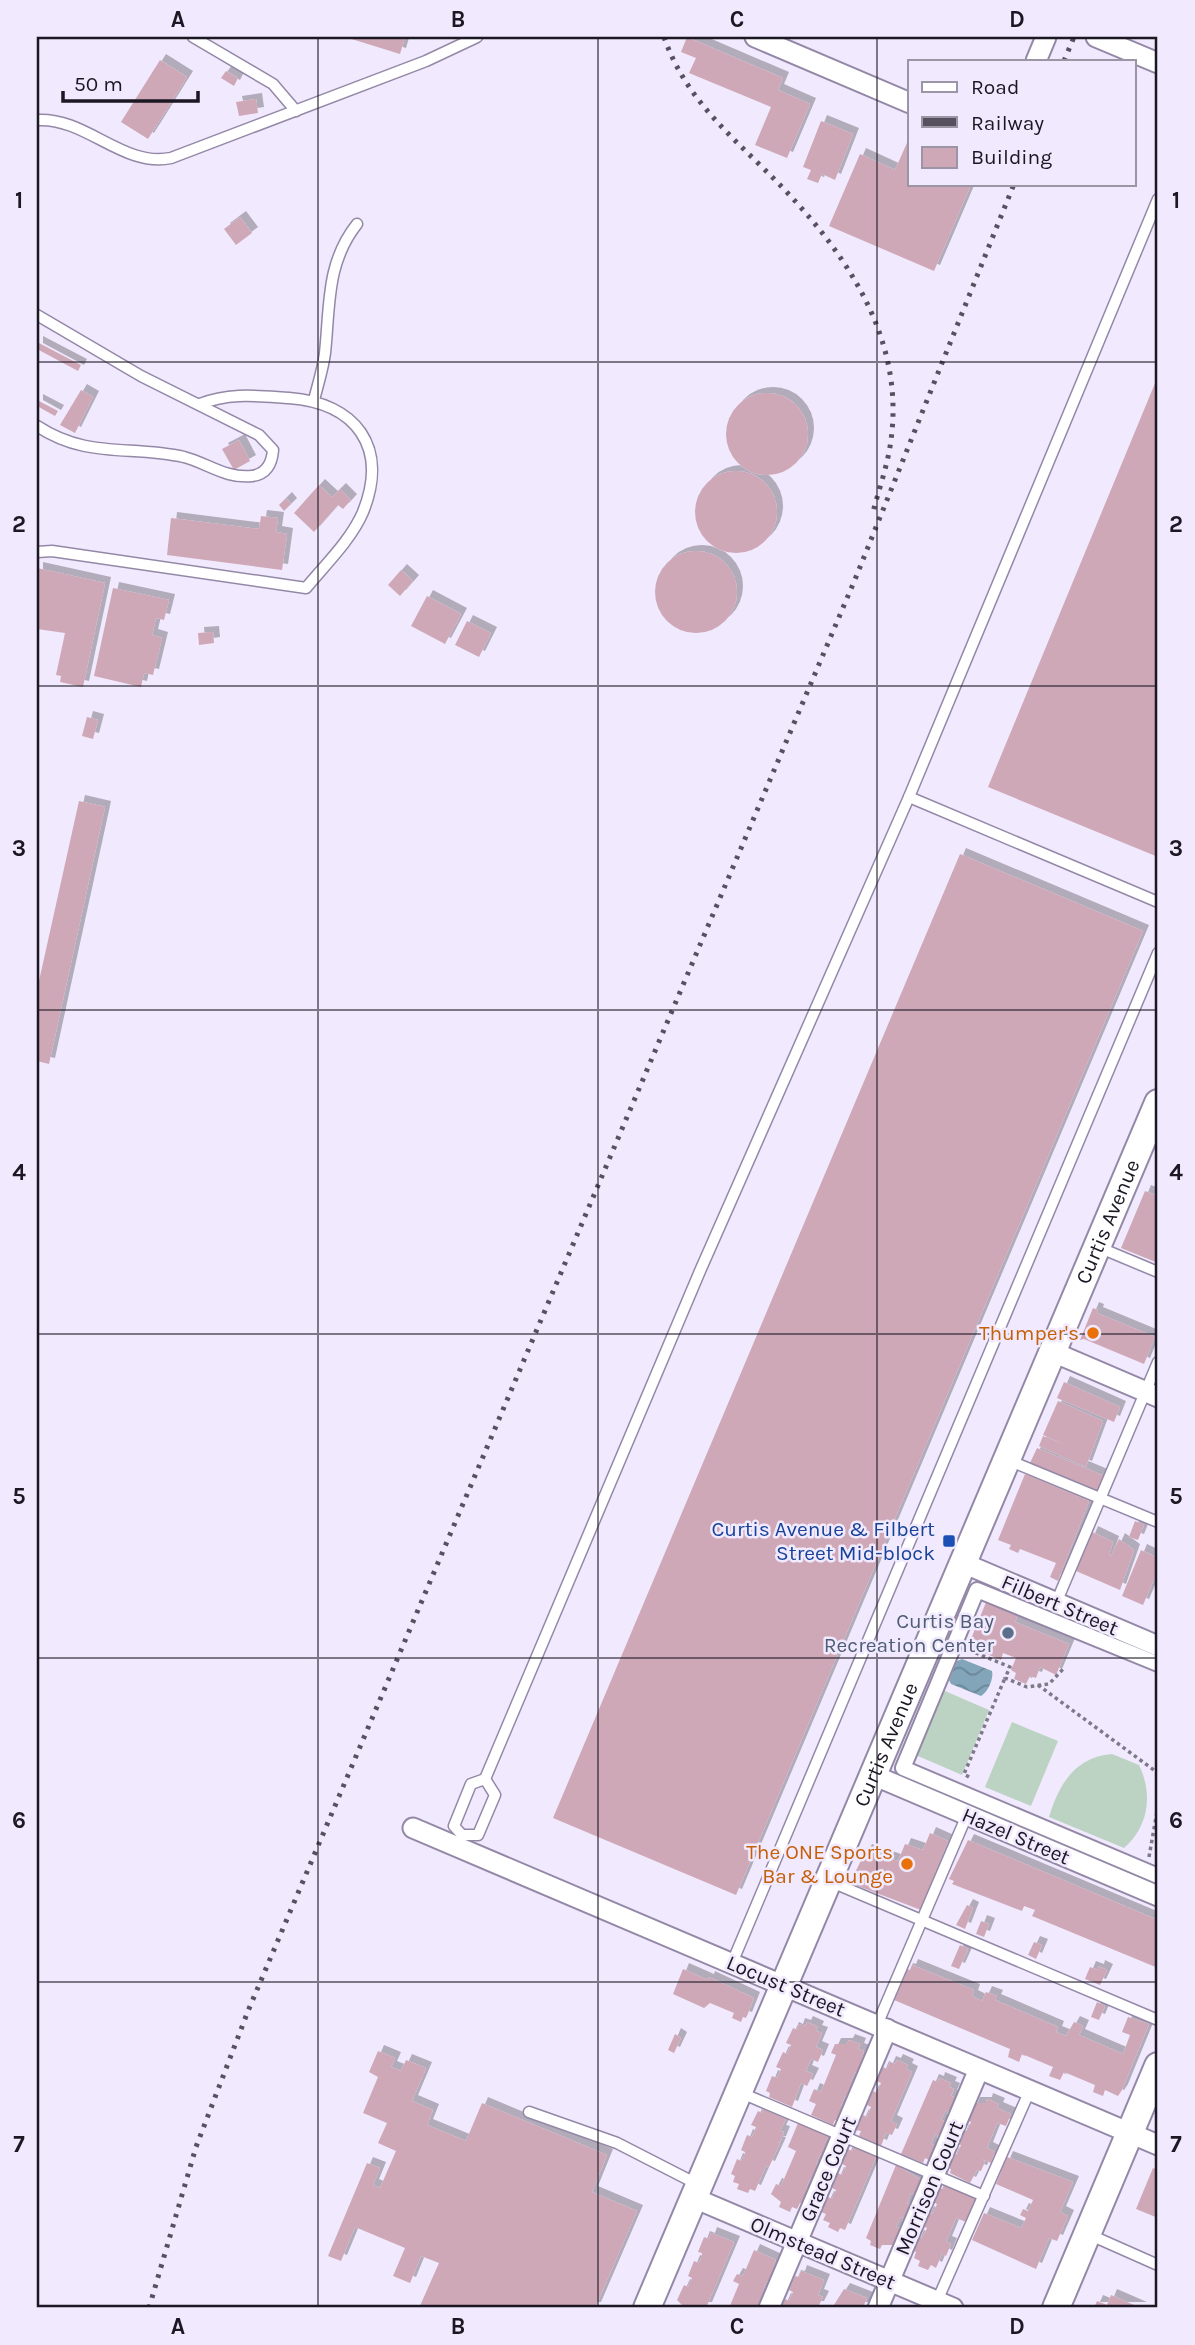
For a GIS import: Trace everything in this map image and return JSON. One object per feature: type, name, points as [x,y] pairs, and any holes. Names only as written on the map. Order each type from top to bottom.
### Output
[{"type":"main road","name":"Curtis Avenue","points":[[652,2307],[696,2192],[1097,1246],[1150,1144],[1158,1103]]},
{"type":"main road","points":[[1056,2308],[1158,2067]]},
{"type":"street","points":[[755,37],[908,102]]},
{"type":"street","points":[[1036,60],[1046,37]]},
{"type":"street","points":[[1096,37],[1158,63]]},
{"type":"street","points":[[1053,1352],[1152,1394]]},
{"type":"street","name":"Filbert Street","points":[[963,1563],[1158,1646]]},
{"type":"street","points":[[1158,1664],[977,1590],[903,1768],[1158,1876]]},
{"type":"street","name":"Hazel Street","points":[[873,1776],[1158,1896]]},
{"type":"street","name":"Locust Street","points":[[413,1828],[460,1841],[732,1963],[1158,2145]]},
{"type":"street","name":"Grace Court","points":[[769,2308],[842,2135],[882,2027]]},
{"type":"street","name":"Morrison Court","points":[[878,2308],[979,2068]]},
{"type":"street","name":"Olmstead Street","points":[[696,2192],[797,2242],[945,2305]]},
{"type":"lane","points":[[193,37],[273,84],[296,111]]},
{"type":"lane","points":[[37,120],[49,120],[86,131],[140,158],[155,161],[426,61],[470,38]]},
{"type":"lane","points":[[485,1779],[495,1795],[492,1803],[478,1835],[460,1841],[454,1826],[471,1784],[485,1779],[699,1271],[909,797],[1158,199]]},
{"type":"lane","points":[[314,400],[325,355],[330,279],[345,239],[357,224]]},
{"type":"lane","points":[[37,314],[141,376],[259,435],[273,450],[267,470],[253,476],[232,475],[186,458],[83,448],[62,442],[37,426]]},
{"type":"lane","points":[[37,552],[51,551],[306,588],[348,538],[362,514],[371,477],[369,455],[362,434],[350,418],[314,400],[235,395],[200,404]]},
{"type":"lane","points":[[909,797],[1158,902]]},
{"type":"lane","points":[[732,1963],[1158,953]]},
{"type":"lane","points":[[1097,1246],[1158,1272]]},
{"type":"lane","points":[[1056,1603],[1101,1498],[1152,1394],[1158,1362]]},
{"type":"lane","points":[[1007,1459],[1158,1522]]},
{"type":"lane","points":[[882,2027],[922,1920],[967,1815]]},
{"type":"lane","points":[[829,1881],[1158,2020]]},
{"type":"lane","points":[[945,2305],[984,2196],[1030,2090]]},
{"type":"lane","points":[[739,2092],[984,2196]]},
{"type":"lane","points":[[529,2112],[617,2143],[696,2192]]},
{"type":"lane","points":[[1087,2234],[1158,2265]]},
{"type":"path","points":[[955,1644],[1010,1667],[964,1774]]},
{"type":"path","points":[[1005,1678],[1027,1686],[1049,1684],[1065,1667]]},
{"type":"path","points":[[1038,1685],[1158,1773]]},
{"type":"path","points":[[1144,1870],[1154,1843],[1158,1805]]},
{"type":"green space","points":[[938,1688],[989,1710],[962,1775],[911,1753]]},
{"type":"green space","points":[[1012,1722],[1058,1741],[1031,1806],[985,1787]]},
{"type":"green space","points":[[1112,1754],[1139,1765],[1146,1787],[1143,1820],[1139,1830],[1124,1848],[1049,1817],[1070,1774],[1088,1760]]},
{"type":"water","points":[[962,1659],[992,1671],[990,1685],[981,1696],[951,1684],[949,1680],[957,1661]]},
{"type":"building","points":[[345,37],[405,37],[400,54]]},
{"type":"building","points":[[687,37],[783,78],[778,90],[810,104],[787,158],[755,145],[771,107],[689,73],[696,58],[681,52]]},
{"type":"building","points":[[160,60],[187,77],[148,139],[121,122]]},
{"type":"building","points":[[226,71],[238,78],[234,86],[221,78]]},
{"type":"building","points":[[256,99],[258,113],[239,116],[236,102]]},
{"type":"building","points":[[821,121],[853,134],[835,180],[822,174],[818,183],[807,179],[811,170],[803,167]]},
{"type":"building","points":[[908,141],[908,186],[970,187],[934,271],[829,226],[860,154],[895,170]]},
{"type":"building","points":[[240,217],[252,233],[236,245],[224,229]]},
{"type":"building","points":[[37,342],[81,365],[78,371],[37,349]]},
{"type":"building","points":[[1158,376],[1158,857],[988,787]]},
{"type":"building","points":[[81,390],[93,397],[75,433],[60,425]]},
{"type":"building","points":[[767,393],[783,396],[796,405],[805,418],[808,434],[805,450],[796,463],[783,472],[767,475],[751,472],[738,463],[729,450],[726,434],[729,418],[738,405],[751,396]]},
{"type":"building","points":[[37,400],[58,411],[55,416],[37,406]]},
{"type":"building","points":[[239,440],[250,461],[234,470],[222,449]]},
{"type":"building","points":[[736,471],[752,474],[765,483],[774,496],[777,512],[774,528],[765,541],[752,550],[736,553],[720,550],[707,541],[698,528],[695,512],[698,496],[707,483],[720,474]]},
{"type":"building","points":[[319,485],[332,497],[340,489],[351,500],[343,509],[338,505],[314,532],[294,513]]},
{"type":"building","points":[[286,498],[291,504],[284,511],[279,505]]},
{"type":"building","points":[[261,516],[278,518],[276,532],[287,534],[282,570],[167,555],[171,518],[259,529]]},
{"type":"building","points":[[696,551],[712,554],[725,563],[734,576],[737,592],[734,608],[725,621],[712,630],[696,633],[680,630],[667,621],[658,608],[655,592],[658,576],[667,563],[680,554]]},
{"type":"building","points":[[37,568],[105,583],[83,687],[60,682],[61,676],[56,675],[65,633],[37,629]]},
{"type":"building","points":[[401,570],[413,581],[400,596],[388,585]]},
{"type":"building","points":[[113,588],[169,600],[164,620],[156,618],[152,635],[162,638],[153,675],[144,673],[141,687],[94,676]]},
{"type":"building","points":[[427,596],[461,614],[445,644],[411,626]]},
{"type":"building","points":[[467,621],[491,633],[479,657],[455,645]]},
{"type":"building","points":[[213,632],[214,643],[199,645],[198,633]]},
{"type":"building","points":[[87,717],[98,720],[93,739],[82,736]]},
{"type":"building","points":[[79,801],[105,807],[49,1064],[37,1061],[37,990]]},
{"type":"building","points":[[960,854],[1143,931],[736,1895],[553,1818]]},
{"type":"building","points":[[1145,1191],[1158,1196],[1158,1263],[1121,1248]]},
{"type":"building","points":[[1093,1308],[1098,1310],[1097,1313],[1155,1337],[1144,1364],[1084,1339],[1080,1340]]},
{"type":"building","points":[[1064,1382],[1120,1407],[1114,1422],[1057,1398]]},
{"type":"building","points":[[1058,1401],[1103,1421],[1086,1467],[1039,1446],[1043,1436],[1066,1445],[1043,1435]]},
{"type":"building","points":[[1037,1448],[1104,1476],[1098,1492],[1030,1463]]},
{"type":"building","points":[[1025,1474],[1089,1501],[1058,1581],[1050,1577],[1056,1563],[1020,1549],[1018,1553],[1009,1549],[1011,1545],[998,1540]]},
{"type":"building","points":[[1135,1521],[1144,1525],[1138,1540],[1129,1537]]},
{"type":"building","points":[[1092,1532],[1113,1542],[1109,1555],[1111,1556],[1119,1539],[1134,1550],[1120,1590],[1076,1571]]},
{"type":"building","points":[[1141,1550],[1158,1558],[1158,1570],[1143,1605],[1122,1596]]},
{"type":"building","name":"Curtis Bay Recreation Center","points":[[987,1600],[1018,1614],[1015,1622],[1069,1644],[1056,1675],[1040,1667],[1036,1678],[1030,1676],[1026,1684],[1014,1679],[1016,1673],[1011,1670],[1016,1658],[1003,1653],[1001,1660],[968,1646]]},
{"type":"building","points":[[930,1833],[948,1841],[921,1910],[850,1883],[866,1850],[898,1861],[905,1844],[923,1850]]},
{"type":"building","points":[[968,1840],[1158,1920],[1158,1968],[1032,1916],[1035,1910],[1024,1906],[1022,1911],[952,1884],[954,1881],[949,1879]]},
{"type":"building","points":[[967,1905],[973,1908],[965,1929],[956,1925]]},
{"type":"building","points":[[981,1921],[989,1924],[984,1937],[976,1934]]},
{"type":"building","points":[[1034,1942],[1042,1945],[1036,1959],[1028,1955]]},
{"type":"building","points":[[960,1945],[968,1949],[959,1969],[951,1966]]},
{"type":"building","points":[[912,1965],[974,1990],[972,1996],[982,2001],[986,1992],[997,1996],[995,2000],[1058,2027],[1056,2032],[1066,2036],[1074,2022],[1083,2026],[1079,2035],[1123,2054],[1130,2035],[1122,2032],[1128,2017],[1149,2024],[1122,2090],[1118,2096],[1105,2090],[1103,2096],[1093,2092],[1095,2085],[1064,2072],[1060,2080],[1049,2076],[1053,2067],[1022,2054],[1019,2062],[1008,2057],[1010,2049],[894,2000],[907,1969],[910,1970]]},
{"type":"building","points":[[1099,1966],[1107,1970],[1100,1985],[1085,1979],[1090,1967],[1098,1970]]},
{"type":"building","points":[[683,1969],[708,1980],[709,1977],[754,1998],[746,2018],[743,2017],[741,2022],[732,2018],[734,2013],[710,2003],[704,2008],[673,1994]]},
{"type":"building","points":[[1097,2002],[1105,2006],[1099,2020],[1091,2017]]},
{"type":"building","points":[[807,2022],[818,2027],[816,2031],[822,2033],[816,2047],[823,2050],[818,2062],[811,2059],[806,2071],[813,2074],[807,2086],[801,2083],[792,2107],[769,2097],[770,2093],[766,2091],[772,2076],[777,2078],[781,2069],[776,2067],[783,2052],[787,2054],[789,2050],[791,2045],[786,2043],[793,2028],[797,2030],[799,2024],[805,2026]]},
{"type":"building","points":[[675,2034],[681,2038],[674,2053],[668,2050]]},
{"type":"building","points":[[849,2040],[860,2044],[858,2049],[864,2051],[862,2057],[866,2059],[860,2074],[855,2072],[851,2081],[856,2083],[849,2098],[845,2096],[841,2106],[846,2108],[839,2122],[835,2120],[833,2125],[811,2115],[816,2104],[809,2101],[814,2089],[821,2092],[836,2055],[831,2053],[835,2044],[847,2044]]},
{"type":"building","points":[[378,2051],[395,2058],[391,2067],[401,2071],[406,2060],[426,2068],[412,2101],[433,2110],[427,2125],[466,2141],[482,2103],[607,2155],[592,2192],[637,2211],[595,2308],[419,2308],[439,2263],[421,2256],[410,2283],[393,2276],[405,2248],[355,2227],[341,2261],[328,2256],[367,2163],[380,2168],[373,2185],[380,2188],[396,2151],[378,2143],[387,2123],[363,2113],[378,2077],[369,2072]]},
{"type":"building","points":[[897,2060],[908,2065],[906,2069],[912,2072],[891,2121],[897,2124],[892,2135],[886,2133],[881,2146],[859,2136],[861,2131],[856,2130],[863,2115],[867,2117],[871,2107],[867,2105],[873,2091],[877,2093],[881,2083],[877,2081],[883,2067],[887,2069],[890,2062],[895,2064]]},
{"type":"building","points":[[939,2078],[951,2083],[949,2087],[954,2089],[951,2096],[956,2098],[950,2112],[946,2110],[941,2120],[946,2122],[940,2136],[935,2134],[931,2144],[935,2146],[929,2160],[925,2158],[923,2163],[901,2154],[933,2080],[938,2082]]},
{"type":"building","points":[[987,2099],[999,2104],[997,2108],[1011,2114],[1006,2126],[997,2123],[987,2148],[995,2152],[991,2163],[982,2159],[985,2162],[981,2171],[977,2170],[970,2183],[950,2173],[951,2169],[947,2168],[953,2153],[957,2155],[961,2145],[957,2144],[963,2130],[967,2131],[971,2122],[967,2120],[974,2103],[986,2103]]},
{"type":"building","points":[[763,2109],[786,2119],[780,2131],[784,2132],[780,2142],[776,2142],[780,2143],[755,2191],[750,2189],[748,2193],[737,2189],[739,2184],[733,2182],[735,2176],[731,2174],[737,2159],[741,2161],[744,2156],[745,2152],[741,2150],[747,2135],[752,2137],[756,2127],[751,2125],[758,2111],[762,2113]]},
{"type":"building","points":[[798,2123],[828,2136],[827,2140],[831,2142],[825,2156],[820,2154],[816,2164],[820,2166],[814,2181],[810,2179],[806,2188],[810,2190],[804,2204],[800,2203],[797,2209],[792,2207],[790,2212],[779,2207],[781,2202],[771,2194],[776,2184],[781,2186],[796,2151],[788,2147]]},
{"type":"building","points":[[854,2147],[876,2157],[845,2230],[840,2228],[838,2232],[828,2227],[830,2223],[823,2220],[826,2214],[821,2212],[828,2197],[832,2199],[836,2190],[832,2188],[838,2173],[842,2175],[844,2171],[846,2166],[842,2164],[848,2149],[852,2151]]},
{"type":"building","points":[[1007,2157],[1073,2182],[1060,2212],[1068,2216],[1057,2241],[1049,2238],[1036,2269],[972,2240],[984,2213],[1021,2228],[1026,2218],[1020,2215],[1023,2209],[1028,2211],[1033,2200],[996,2184]]},
{"type":"building","points":[[896,2165],[921,2180],[915,2194],[911,2193],[907,2203],[911,2204],[905,2218],[901,2217],[896,2227],[900,2228],[893,2245],[882,2245],[880,2249],[870,2245],[871,2241],[866,2238]]},
{"type":"building","points":[[1153,2168],[1158,2170],[1158,2218],[1136,2209]]},
{"type":"building","points":[[945,2183],[976,2199],[966,2222],[956,2218],[946,2242],[951,2244],[946,2256],[942,2254],[936,2268],[931,2265],[928,2270],[918,2266],[920,2261],[914,2258],[916,2252],[912,2250],[918,2236],[922,2238],[927,2228],[922,2226],[928,2212],[932,2214],[935,2209],[937,2204],[933,2202],[939,2188],[943,2189]]},
{"type":"building","points":[[711,2233],[734,2242],[706,2308],[685,2308],[677,2300],[684,2285],[688,2287],[692,2278],[688,2276],[694,2261],[699,2263],[702,2253],[698,2252],[704,2237],[709,2239]]},
{"type":"building","points":[[754,2250],[776,2260],[773,2267],[777,2268],[771,2283],[767,2281],[763,2290],[767,2292],[761,2307],[729,2308],[739,2284],[733,2281],[737,2274],[743,2276]]},
{"type":"building","points":[[801,2271],[824,2280],[818,2295],[823,2297],[818,2307],[781,2308],[785,2299],[789,2301],[793,2292],[789,2290],[795,2276],[799,2277]]},
{"type":"building","points":[[844,2289],[867,2298],[864,2305],[872,2308],[832,2308]]},
{"type":"building","points":[[1111,2295],[1141,2308],[1094,2308],[1097,2301],[1107,2305]]},
{"type":"railway","points":[[664,37],[682,75],[705,108],[789,195],[839,256],[860,289],[876,324],[888,361],[893,400],[890,449],[873,512]]},
{"type":"railway","points":[[1064,60],[1074,37]]},
{"type":"railway","points":[[149,2308],[196,2147],[248,2011],[856,577],[1013,186]]},
{"type":"place","name":"Thumper's","points":[[1093,1333]]},
{"type":"place","name":"Curtis Avenue & Filbert Street Mid-block","points":[[949,1541]]},
{"type":"place","name":"Curtis Bay Recreation Center","points":[[1008,1633]]},
{"type":"place","name":"The ONE Sports Bar & Lounge","points":[[907,1864]]}]
